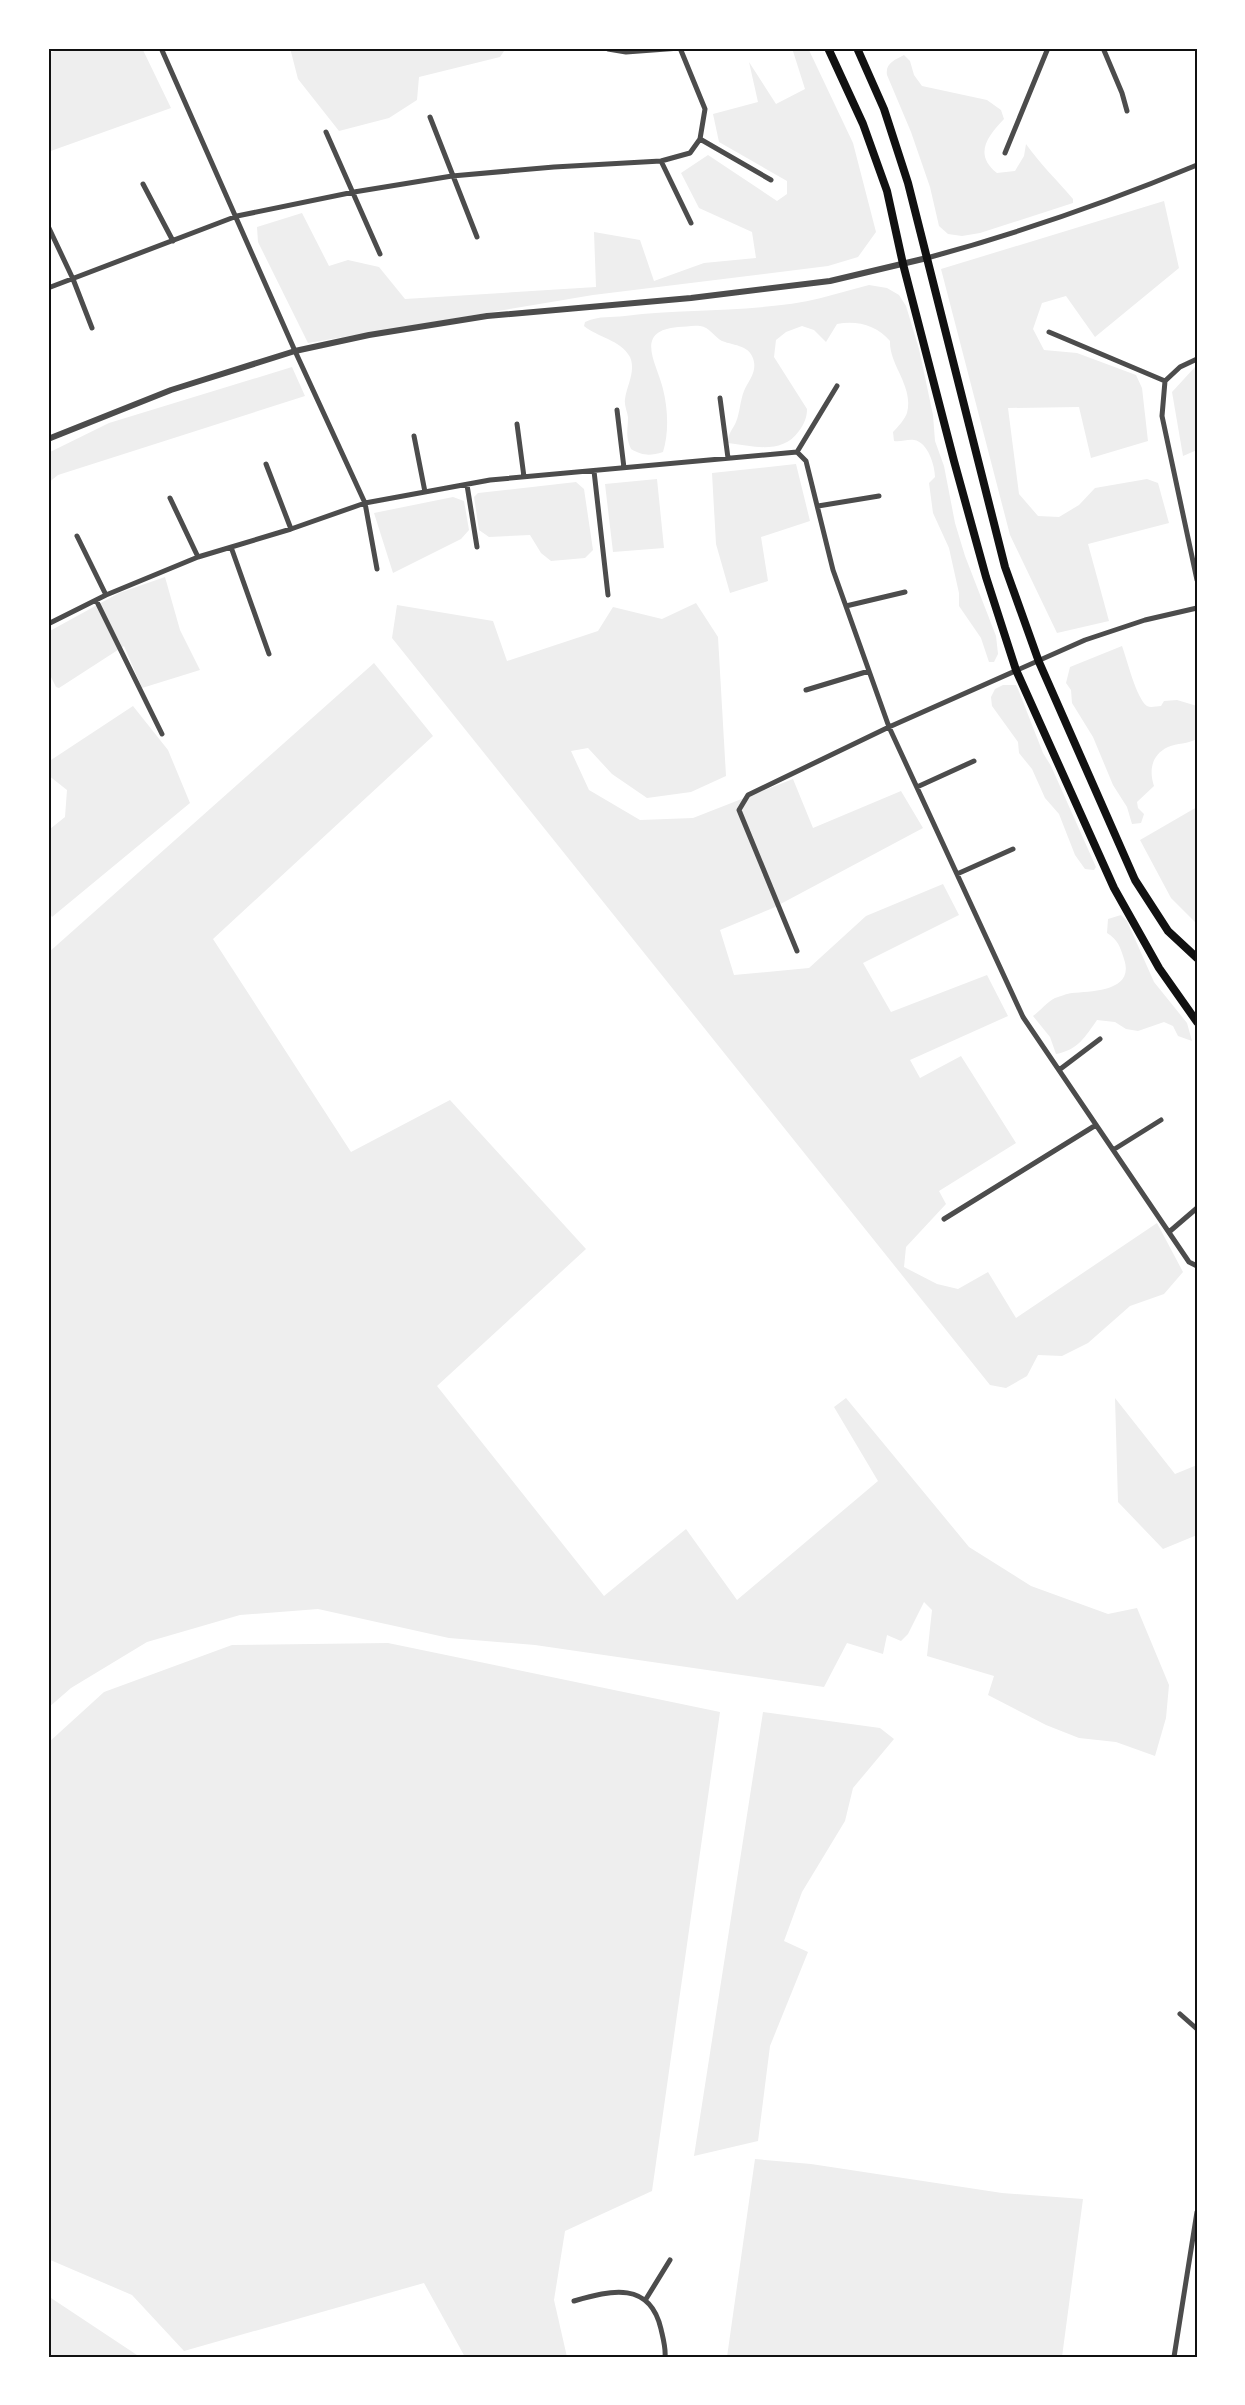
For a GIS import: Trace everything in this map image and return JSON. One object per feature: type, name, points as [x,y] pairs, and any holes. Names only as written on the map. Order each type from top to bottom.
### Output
[{"type":"main road","points":[[828,48],[863,124],[887,191],[903,264],[986,577],[1016,670],[1114,888],[1159,968],[1197,1022]]},
{"type":"main road","points":[[857,48],[884,109],[908,183],[1005,567],[1039,662],[1135,880],[1168,931],[1197,958]]},
{"type":"street","points":[[161,48],[365,503],[376,569]]},
{"type":"street","points":[[48,288],[237,216],[354,192],[452,176],[661,161],[690,153],[700,139],[705,109],[680,48],[626,52],[608,49]]},
{"type":"street","points":[[1005,153],[1048,48]]},
{"type":"street","points":[[1103,48],[1127,111]]},
{"type":"street","points":[[430,117],[477,237]]},
{"type":"street","points":[[327,132],[380,254]]},
{"type":"street","points":[[700,139],[771,180]]},
{"type":"street","points":[[661,161],[692,223]]},
{"type":"street","points":[[48,439],[171,390],[295,351],[369,335],[487,316],[691,298],[819,282],[903,264],[1010,235],[1128,194],[1197,165]]},
{"type":"street","points":[[142,184],[173,241]]},
{"type":"street","points":[[48,226],[73,279],[92,328]]},
{"type":"street","points":[[1048,332],[1165,381]]},
{"type":"street","points":[[1197,359],[1180,367],[1165,381],[1162,416],[1197,580]]},
{"type":"street","points":[[796,452],[837,386]]},
{"type":"street","points":[[720,398],[728,458]]},
{"type":"street","points":[[617,410],[624,468]]},
{"type":"street","points":[[517,424],[524,477]]},
{"type":"street","points":[[414,436],[425,492]]},
{"type":"street","points":[[48,624],[106,595],[198,557],[291,529],[365,503],[524,477],[796,452],[806,461],[833,570],[889,727],[1023,1017],[1189,1262],[1197,1266]]},
{"type":"street","points":[[266,464],[291,529]]},
{"type":"street","points":[[594,471],[608,595]]},
{"type":"street","points":[[467,485],[477,547]]},
{"type":"street","points":[[818,506],[879,496]]},
{"type":"street","points":[[170,498],[198,557]]},
{"type":"street","points":[[77,536],[106,595]]},
{"type":"street","points":[[231,547],[269,654]]},
{"type":"street","points":[[846,606],[905,592]]},
{"type":"street","points":[[96,600],[162,734]]},
{"type":"street","points":[[797,951],[739,810],[748,795],[889,727],[1095,637],[1144,620],[1197,608]]},
{"type":"street","points":[[806,690],[869,671]]},
{"type":"street","points":[[917,787],[974,760]]},
{"type":"street","points":[[957,874],[1013,849]]},
{"type":"street","points":[[1059,1070],[1100,1039]]},
{"type":"street","points":[[1113,1150],[1161,1120]]},
{"type":"street","points":[[944,1219],[1096,1125]]},
{"type":"street","points":[[1169,1232],[1197,1208]]},
{"type":"street","points":[[1180,2014],[1197,2030]]},
{"type":"street","points":[[1174,2357],[1197,2212]]},
{"type":"street","points":[[646,2299],[670,2260]]},
{"type":"street","points":[[574,2301],[604,2292],[629,2292],[646,2299],[659,2321],[666,2351],[665,2357]]},
{"type":"shaded area","points":[[65,48],[142,48],[171,108],[48,152],[48,53]]},
{"type":"shaded area","points":[[290,48],[506,48],[500,57],[419,77],[417,100],[389,118],[339,131],[298,79]]},
{"type":"shaded area","points":[[792,48],[808,48],[853,143],[876,232],[858,257],[828,266],[593,295],[308,343],[258,242],[257,227],[302,213],[329,266],[348,260],[379,267],[405,299],[596,287],[594,232],[640,240],[654,281],[704,263],[756,258],[752,232],[699,208],[681,173],[708,155],[777,201],[787,194],[787,181],[719,142],[713,114],[758,102],[749,62],[776,104],[805,89]]},
{"type":"shaded area","points":[[904,55],[910,61],[914,75],[922,86],[987,100],[1001,110],[1004,119],[988,139],[984,152],[990,166],[997,173],[1015,171],[1024,156],[1026,144],[1073,199],[1073,203],[980,233],[962,236],[948,234],[939,226],[930,187],[911,132],[887,75],[889,65]]},
{"type":"shaded area","points":[[1164,201],[1179,268],[1095,337],[1066,296],[1042,303],[1033,329],[1044,350],[1077,353],[1136,375],[1142,388],[1148,441],[1091,458],[1079,407],[1008,408],[1019,494],[1038,516],[1059,517],[1079,505],[1095,488],[1147,479],[1158,483],[1169,523],[1088,544],[1109,621],[1057,633],[1010,535],[941,269]]},
{"type":"shaded area","points":[[869,285],[887,288],[899,295],[906,306],[919,349],[933,415],[935,441],[944,466],[955,523],[965,556],[996,636],[998,654],[994,662],[989,662],[981,638],[959,606],[959,593],[949,548],[933,513],[929,483],[935,477],[930,455],[919,442],[894,441],[893,432],[907,413],[907,394],[893,359],[890,341],[879,331],[859,323],[837,324],[826,342],[814,330],[802,326],[786,332],[776,340],[774,357],[807,409],[806,418],[792,439],[776,446],[757,447],[728,443],[744,391],[754,370],[750,352],[722,341],[703,327],[678,327],[664,330],[656,335],[651,350],[665,397],[666,437],[663,452],[647,455],[631,449],[628,440],[625,401],[632,373],[630,357],[621,347],[584,326],[585,322],[601,318],[790,304]]},
{"type":"shaded area","points":[[292,367],[305,396],[58,475],[48,483],[48,453],[109,423]]},
{"type":"shaded area","points":[[1197,367],[1197,450],[1183,456],[1172,392]]},
{"type":"shaded area","points":[[796,464],[810,521],[761,537],[768,581],[730,593],[716,544],[712,473]]},
{"type":"shaded area","points":[[657,479],[664,548],[613,552],[605,484]]},
{"type":"shaded area","points":[[576,482],[584,489],[593,550],[585,558],[551,561],[541,553],[530,535],[489,537],[479,530],[474,497],[478,493]]},
{"type":"shaded area","points":[[453,497],[464,501],[469,530],[461,539],[393,573],[374,513]]},
{"type":"shaded area","points":[[165,577],[180,630],[200,670],[142,688],[124,646],[59,688],[56,687],[48,671],[48,632],[119,593]]},
{"type":"shaded area","points":[[696,603],[718,637],[726,776],[691,792],[647,798],[612,774],[588,748],[571,751],[589,790],[640,820],[693,818],[793,779],[813,828],[901,791],[923,828],[773,908],[720,930],[734,975],[809,968],[866,916],[943,884],[959,915],[863,963],[891,1012],[987,975],[1008,1016],[910,1060],[920,1078],[961,1056],[1016,1143],[939,1191],[946,1204],[906,1247],[904,1267],[937,1284],[958,1289],[988,1272],[1016,1318],[1157,1223],[1183,1272],[1164,1294],[1130,1306],[1088,1343],[1062,1356],[1038,1355],[1027,1376],[1006,1388],[990,1385],[392,638],[397,605],[493,621],[507,661],[598,631],[613,607],[662,619]]},
{"type":"shaded area","points":[[1122,646],[1139,695],[1147,706],[1161,706],[1164,701],[1177,700],[1197,706],[1197,739],[1168,747],[1158,754],[1152,769],[1154,786],[1137,802],[1138,808],[1144,814],[1141,823],[1132,824],[1127,807],[1113,785],[1093,737],[1072,703],[1071,690],[1066,683],[1070,667]]},
{"type":"shaded area","points":[[374,663],[433,736],[213,939],[351,1152],[450,1100],[586,1249],[437,1386],[604,1596],[686,1529],[737,1600],[878,1481],[834,1407],[846,1398],[969,1547],[1031,1586],[1108,1614],[1137,1608],[1169,1685],[1166,1718],[1155,1756],[1116,1742],[1079,1738],[1046,1725],[988,1695],[994,1676],[927,1656],[932,1610],[924,1602],[908,1634],[901,1641],[887,1635],[883,1654],[847,1643],[824,1687],[535,1645],[449,1638],[318,1609],[240,1615],[147,1642],[71,1688],[48,1708],[48,953]]},
{"type":"shaded area","points":[[1003,685],[1016,685],[1018,689],[1043,753],[1096,867],[1094,870],[1085,869],[1075,855],[1059,814],[1045,798],[1032,769],[1019,753],[1018,742],[992,706],[991,697],[995,689]]},
{"type":"shaded area","points":[[133,706],[168,750],[190,803],[52,917],[48,910],[48,828],[50,829],[65,817],[67,790],[48,775],[48,762]]},
{"type":"shaded area","points":[[1197,807],[1197,924],[1171,898],[1140,840]]},
{"type":"shaded area","points":[[1121,915],[1127,921],[1154,982],[1187,1023],[1192,1041],[1178,1036],[1173,1026],[1164,1022],[1138,1031],[1126,1029],[1115,1022],[1097,1020],[1085,1037],[1075,1046],[1056,1054],[1050,1037],[1033,1016],[1055,998],[1070,993],[1101,990],[1118,983],[1123,978],[1126,970],[1121,950],[1116,941],[1107,933],[1108,919]]},
{"type":"shaded area","points":[[1115,1398],[1175,1474],[1197,1465],[1197,1535],[1163,1549],[1118,1502]]},
{"type":"shaded area","points":[[388,1643],[720,1712],[652,2191],[565,2231],[554,2300],[567,2357],[465,2357],[424,2283],[184,2351],[132,2295],[48,2259],[48,1743],[104,1692],[232,1645]]},
{"type":"shaded area","points":[[763,1712],[880,1728],[894,1739],[853,1788],[845,1821],[802,1892],[784,1941],[808,1952],[770,2046],[758,2141],[694,2156]]},
{"type":"shaded area","points":[[755,2159],[811,2164],[1002,2193],[1083,2199],[1062,2357],[727,2357]]},
{"type":"shaded area","points":[[48,2296],[140,2357],[48,2357]]}]
